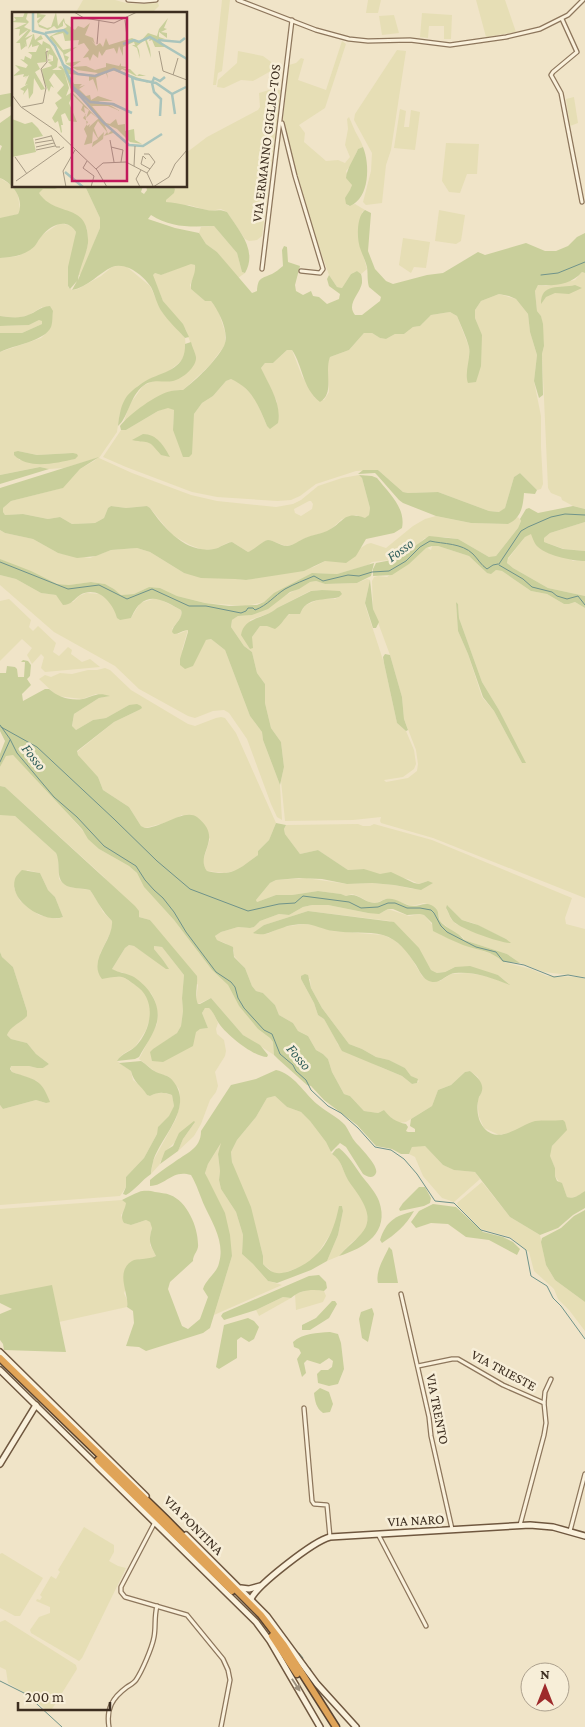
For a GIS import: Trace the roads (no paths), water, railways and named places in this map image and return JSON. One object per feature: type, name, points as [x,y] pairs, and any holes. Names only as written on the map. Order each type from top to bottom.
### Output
[{"type":"highway","points":[[0,1358],[264,1625],[331,1727]]},
{"type":"highway","points":[[0,1363],[166,1519],[261,1615],[284,1646],[336,1727]]},
{"type":"highway","points":[[184,1552],[208,1569]]},
{"type":"street","points":[[128,0],[156,0]]},
{"type":"street","points":[[238,0],[325,33],[358,40],[410,40],[450,46],[546,27],[574,11],[584,0]]},
{"type":"street","points":[[562,19],[577,52],[551,75],[562,93],[582,202]]},
{"type":"street","name":"VIA ERMANNO GIGLIO-TOS","points":[[262,269],[292,20]]},
{"type":"street","points":[[281,120],[294,176],[323,270],[320,273],[301,271]]},
{"type":"street","name":"VIA TRENTO","points":[[401,1294],[430,1418],[431,1436],[452,1529]]},
{"type":"street","name":"VIA PONTINA","points":[[0,1352],[251,1599],[277,1629],[317,1684],[356,1727]]},
{"type":"street","name":"VIA TRIESTE","points":[[418,1366],[458,1359],[500,1384],[544,1403],[546,1423],[544,1435],[520,1525]]},
{"type":"street","name":"VIA PONTINA","points":[[0,1370],[241,1606],[260,1627],[320,1727]]},
{"type":"street","points":[[544,1403],[544,1394],[551,1379]]},
{"type":"street","points":[[0,1464],[36,1405]]},
{"type":"street","points":[[304,1408],[312,1501],[314,1504],[327,1505],[330,1537]]},
{"type":"street","points":[[570,1530],[585,1474]]},
{"type":"street","points":[[155,1522],[120,1591],[125,1597],[179,1612],[190,1617],[227,1666],[229,1685],[221,1727]]},
{"type":"street","name":"VIA NARO","points":[[251,1599],[262,1585],[314,1544],[330,1537],[520,1525],[570,1530],[585,1536]]},
{"type":"street","points":[[377,1534],[426,1626]]},
{"type":"street","points":[[240,1588],[249,1589],[262,1585]]},
{"type":"street","points":[[109,1727],[108,1715],[110,1707],[120,1693],[135,1681],[154,1640],[154,1619],[157,1606]]},
{"type":"waterway","points":[[541,275],[558,273],[585,262]]},
{"type":"waterway","points":[[499,564],[521,531],[528,527],[551,517],[565,514],[585,515]]},
{"type":"waterway","name":"Fosso","points":[[0,562],[68,589],[99,585],[127,599],[152,589],[189,606],[206,606],[241,613],[248,608],[255,610],[260,608],[285,589],[314,576],[323,581],[348,575],[359,576],[372,572],[389,571],[406,561],[420,547],[430,541],[452,544],[469,550],[487,569],[498,564]]},
{"type":"waterway","points":[[499,565],[523,579],[532,587],[552,592],[557,596],[567,599],[578,596],[585,605]]},
{"type":"waterway","name":"Fosso","points":[[0,725],[17,753],[54,797],[77,817],[104,846],[136,866],[145,880],[174,912],[186,932],[216,972],[235,987],[238,998],[244,1008],[264,1030],[272,1034],[280,1054],[306,1080],[311,1090],[328,1106],[341,1113],[358,1128],[375,1147],[391,1150],[404,1159],[417,1174],[435,1201],[454,1203],[481,1230],[510,1238],[526,1250],[531,1276],[547,1286],[553,1298],[585,1339]]},
{"type":"waterway","points":[[1,727],[37,747],[157,861],[190,889],[248,911],[279,904],[295,903],[303,896],[349,902],[361,908],[395,903],[407,908],[431,910],[447,932],[476,947],[496,952],[503,961],[524,965],[554,977],[568,975],[585,978]]},
{"type":"waterway","points":[[0,762],[10,740]]},
{"type":"waterway","points":[[299,1653],[303,1658]]},
{"type":"waterway","points":[[303,1660],[306,1663]]},
{"type":"waterway","points":[[0,1681],[26,1694],[62,1727]]}]
